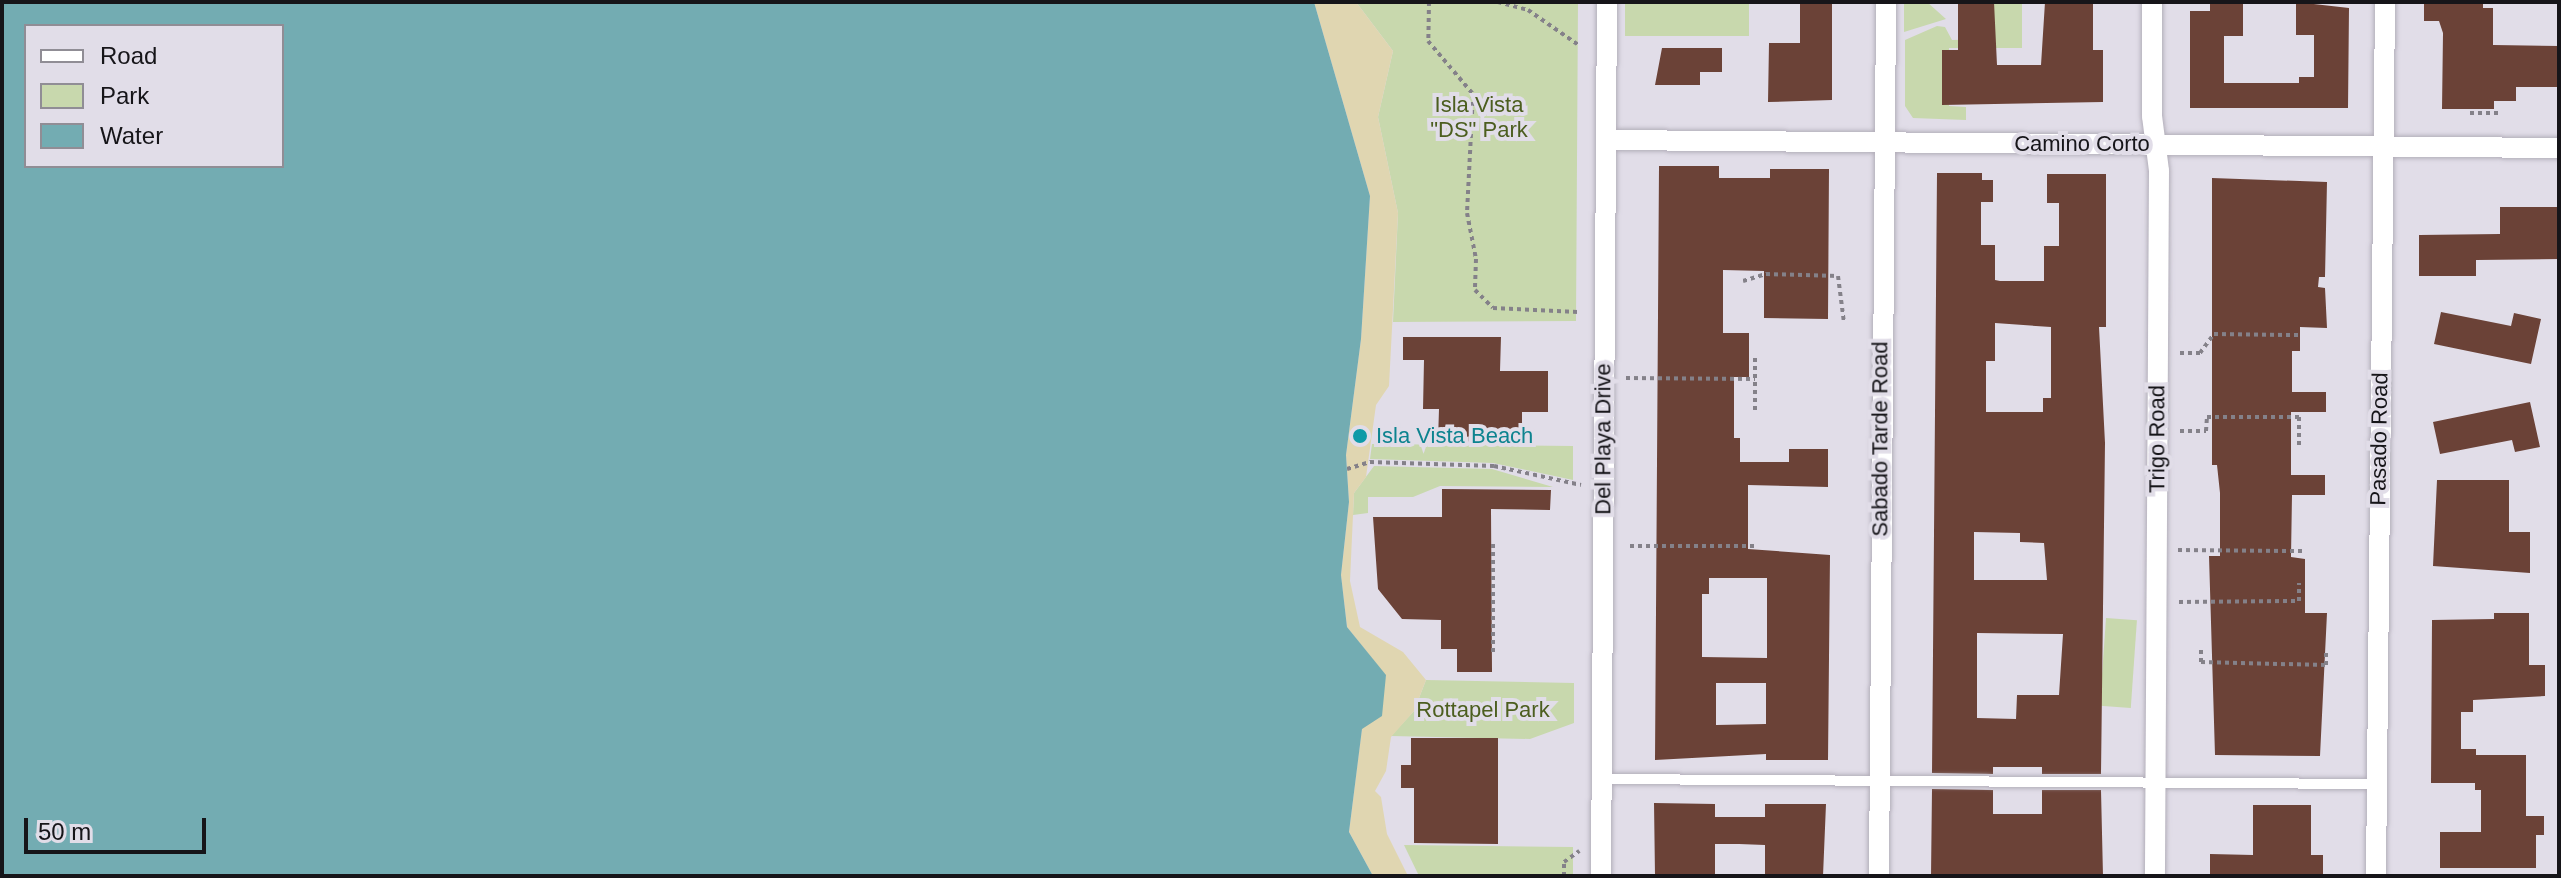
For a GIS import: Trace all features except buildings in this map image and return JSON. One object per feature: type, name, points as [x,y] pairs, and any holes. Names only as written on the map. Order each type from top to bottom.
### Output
[{"type":"street","name":"Del Playa Drive","points":[[1601,876],[1607,2]]},
{"type":"street","name":"Sabado Tarde Road","points":[[1879,876],[1886,2]]},
{"type":"street","name":"Trigo Road","points":[[2152,2],[2157,602],[2155,876]]},
{"type":"street","name":"Pasado Road","points":[[2376,876],[2385,2]]},
{"type":"street","name":"Camino Corto","points":[[1606,140],[2383,144],[2559,148]]},
{"type":"lane","points":[[1601,779],[2376,784]]},
{"type":"path","points":[[1429,2],[1428,41],[1473,94],[1467,213],[1476,259],[1475,290],[1493,308],[1578,312]]},
{"type":"path","points":[[1498,2],[1528,10],[1580,46]]},
{"type":"path","points":[[2470,113],[2500,113]]},
{"type":"path","points":[[1743,281],[1766,274],[1838,276],[1844,323]]},
{"type":"path","points":[[2180,353],[2200,353],[2214,334],[2301,335]]},
{"type":"path","points":[[1755,358],[1755,413]]},
{"type":"path","points":[[1626,378],[1755,379]]},
{"type":"path","points":[[2180,431],[2206,431],[2207,417],[2299,417],[2299,445]]},
{"type":"path","points":[[1347,469],[1370,462],[1494,466],[1581,485]]},
{"type":"path","points":[[1493,544],[1493,654]]},
{"type":"path","points":[[1630,546],[1755,546]]},
{"type":"path","points":[[2178,550],[2303,551]]},
{"type":"path","points":[[2157,602],[2299,601],[2299,583]]},
{"type":"path","points":[[2201,650],[2201,662],[2326,665],[2326,650]]},
{"type":"path","points":[[1564,876],[1564,862],[1579,851]]},
{"type":"green space","name":"Isla Vista \"DS\" Park","points":[[1356,2],[1578,2],[1576,321],[1393,322],[1398,213],[1378,117],[1393,51]]},
{"type":"green space","points":[[1625,2],[1749,2],[1749,36],[1625,36]]},
{"type":"green space","points":[[1927,2],[1946,19],[1904,32],[1904,3]]},
{"type":"green space","points":[[1993,2],[2022,2],[2022,48],[1949,48],[1949,106],[1966,107],[1966,120],[1913,118],[1905,106],[1905,40],[1937,26],[1945,27],[1952,40],[1993,39]]},
{"type":"green space","points":[[1372,444],[1573,446],[1573,480],[1493,463],[1370,459]]},
{"type":"green space","points":[[1374,466],[1492,469],[1553,487],[1440,486],[1413,497],[1368,497],[1368,513],[1353,515],[1354,493]]},
{"type":"green space","points":[[2106,618],[2137,620],[2131,708],[2100,706]]},
{"type":"green space","name":"Rottapel Park","points":[[1426,680],[1574,683],[1574,723],[1530,739],[1391,736],[1414,711]]},
{"type":"green space","points":[[1404,845],[1573,847],[1573,876],[1419,876]]},
{"type":"sand","name":"Isla Vista Beach","points":[[1314,2],[1356,2],[1393,51],[1378,117],[1398,213],[1389,386],[1376,405],[1366,477],[1354,493],[1350,581],[1360,627],[1403,652],[1426,680],[1414,711],[1391,737],[1386,771],[1375,791],[1381,797],[1387,834],[1408,876],[1373,876],[1349,832],[1362,728],[1386,676],[1347,627],[1341,575],[1349,502],[1346,455],[1361,339],[1370,196]]},
{"type":"water","points":[[2,2],[1314,2],[1370,196],[1361,339],[1346,455],[1349,502],[1341,575],[1347,627],[1386,675],[1382,716],[1362,729],[1349,832],[1373,876],[2,876]]},
{"type":"place","name":"Isla Vista Beach","points":[[1360,436]]}]
